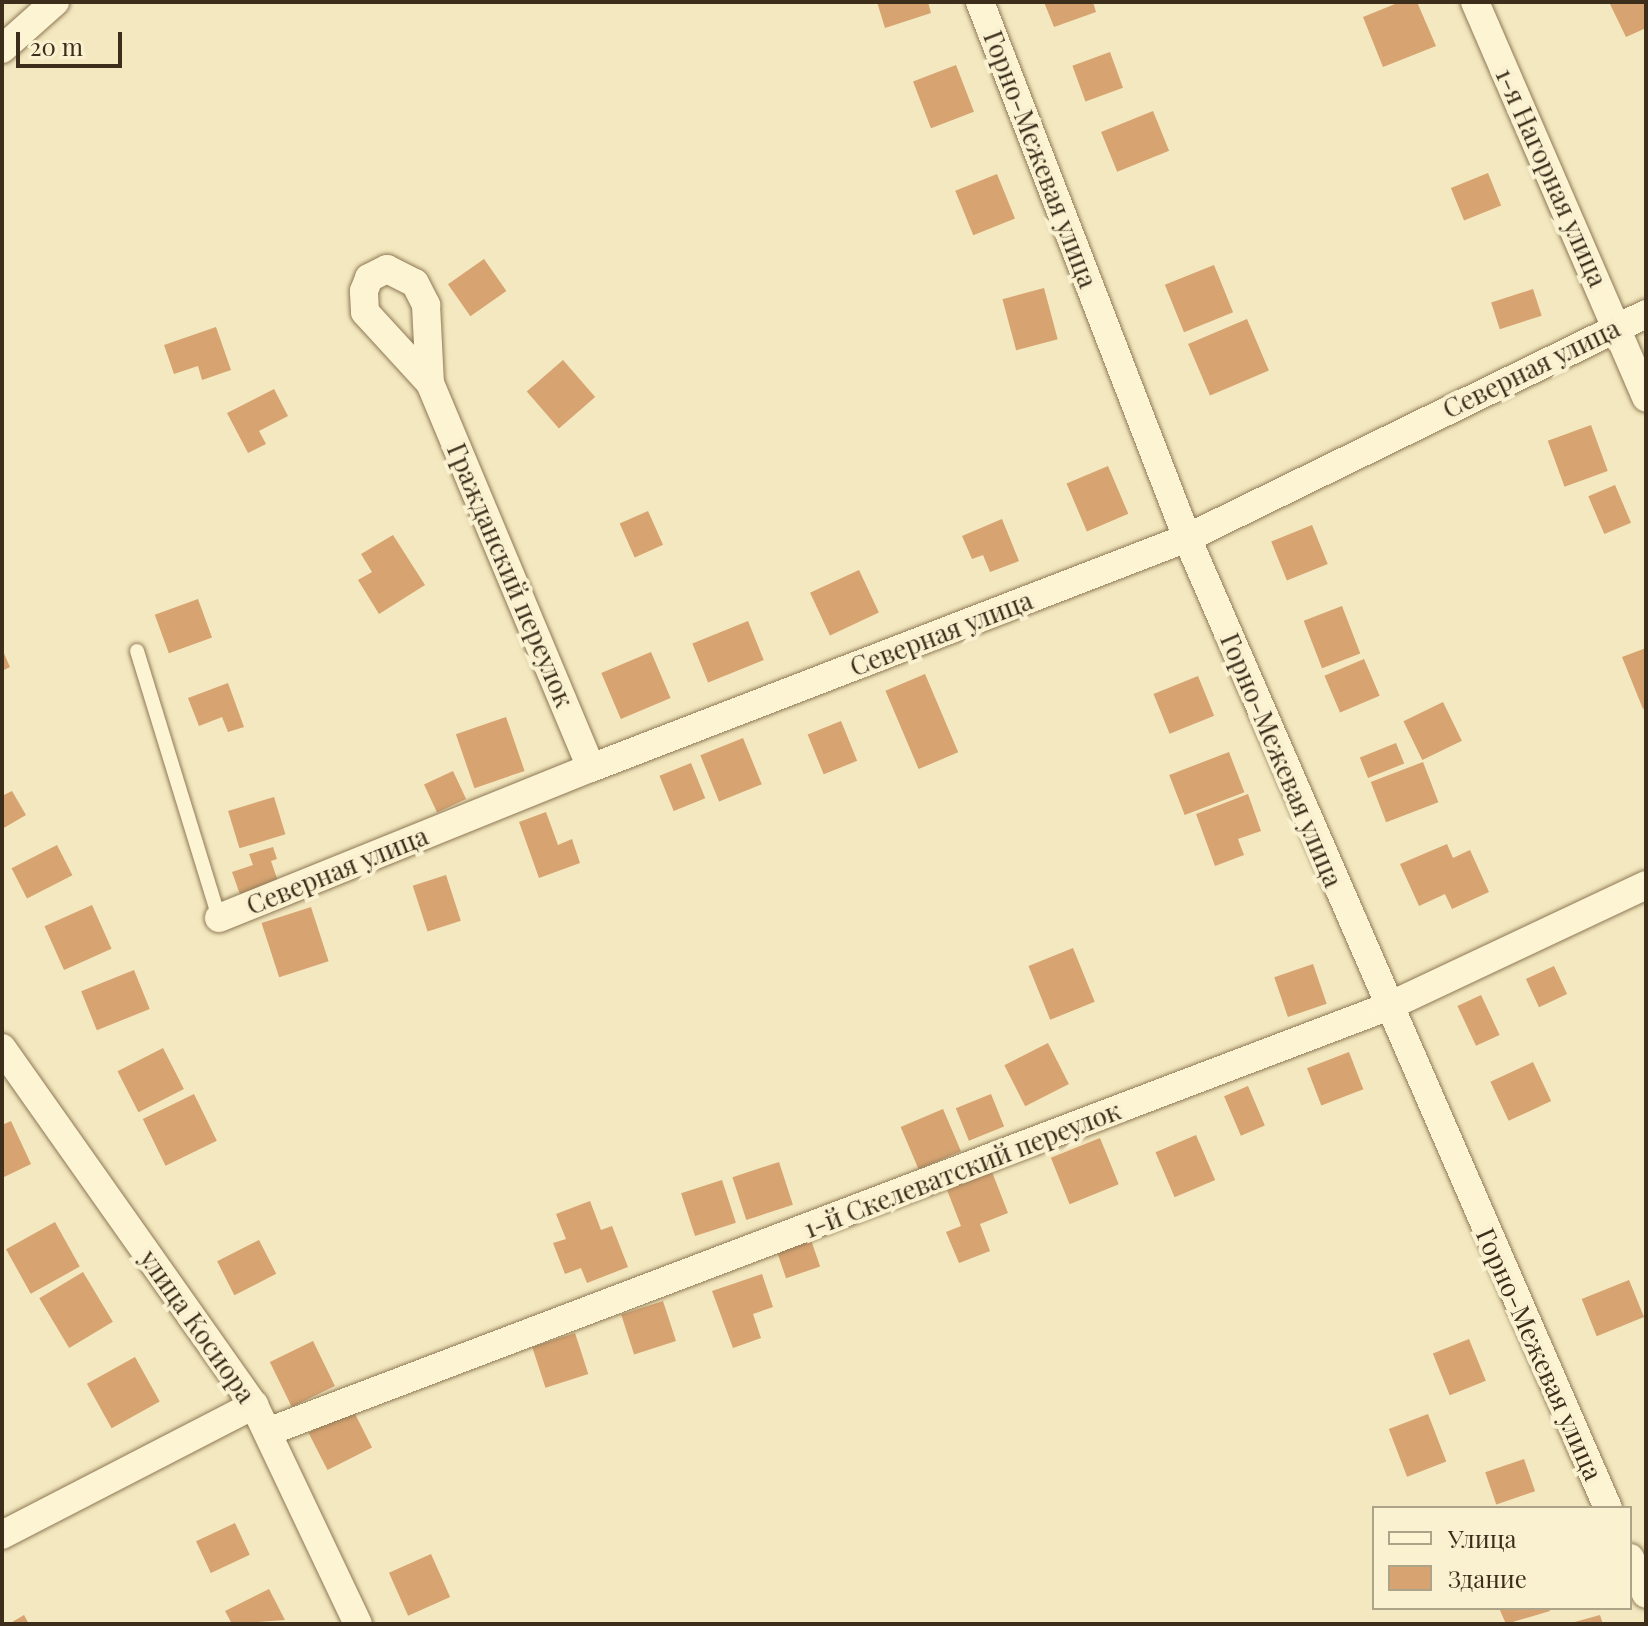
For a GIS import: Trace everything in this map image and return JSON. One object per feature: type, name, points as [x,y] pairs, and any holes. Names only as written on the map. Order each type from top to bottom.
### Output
[{"type":"street","points":[[2,49],[55,2]]},
{"type":"street","name":"Горно-Межевая улица","points":[[980,2],[1187,538],[1387,1007],[1607,1506]]},
{"type":"street","name":"1-я Нагорная улица","points":[[1475,2],[1617,324],[1646,398]]},
{"type":"street","name":"Северная улица","points":[[219,918],[591,768],[1187,538],[1617,324],[1646,314]]},
{"type":"street","name":"Гражданский переулок","points":[[430,383],[591,768]]},
{"type":"street","name":"1-й Скелеватский переулок","points":[[270,1431],[1387,1007],[1646,885]]},
{"type":"street","name":"улица Косиора","points":[[3,1051],[254,1405],[270,1431],[358,1624]]},
{"type":"street","points":[[2,1535],[254,1405]]},
{"type":"street","points":[[1632,1562],[1646,1594]]},
{"type":"lane","points":[[137,651],[219,918]]},
{"type":"building","points":[[877,2],[928,2],[931,13],[885,28]]},
{"type":"building","points":[[1044,2],[1093,2],[1096,12],[1054,27]]},
{"type":"building","points":[[1400,2],[1417,2],[1436,46],[1383,67],[1363,17]]},
{"type":"building","points":[[1609,2],[1646,2],[1646,28],[1626,37]]},
{"type":"building","points":[[1110,52],[1123,88],[1085,101],[1072,66]]},
{"type":"building","points":[[956,65],[974,112],[931,128],[913,81]]},
{"type":"building","points":[[1153,111],[1169,151],[1117,172],[1101,132]]},
{"type":"building","points":[[1488,173],[1501,205],[1464,220],[1451,188]]},
{"type":"building","points":[[997,174],[1015,219],[973,235],[955,191]]},
{"type":"building","points":[[484,259],[506,291],[470,316],[448,284]]},
{"type":"building","points":[[1214,265],[1233,312],[1184,332],[1165,285]]},
{"type":"building","points":[[1044,288],[1058,339],[1016,350],[1002,299]]},
{"type":"building","points":[[1533,289],[1542,316],[1500,329],[1491,303]]},
{"type":"building","points":[[1247,319],[1269,371],[1210,396],[1188,344]]},
{"type":"building","points":[[216,327],[231,370],[202,380],[198,366],[174,374],[164,345]]},
{"type":"building","points":[[563,360],[595,397],[559,428],[527,391]]},
{"type":"building","points":[[274,389],[288,416],[259,431],[266,444],[248,453],[227,413]]},
{"type":"building","points":[[1591,425],[1608,471],[1565,487],[1548,441]]},
{"type":"building","points":[[1108,466],[1128,514],[1087,531],[1067,484]]},
{"type":"building","points":[[1615,485],[1631,523],[1604,534],[1588,496]]},
{"type":"building","points":[[648,511],[663,545],[635,557],[620,524]]},
{"type":"building","points":[[1002,519],[1019,561],[990,572],[983,555],[972,559],[962,536]]},
{"type":"building","points":[[1312,525],[1328,564],[1287,580],[1271,541]]},
{"type":"building","points":[[393,535],[425,585],[379,614],[358,580],[372,572],[361,554]]},
{"type":"building","points":[[859,570],[879,613],[830,635],[810,593]]},
{"type":"building","points":[[198,599],[212,638],[169,653],[155,615]]},
{"type":"building","points":[[1342,606],[1360,654],[1322,668],[1304,621]]},
{"type":"building","points":[[748,621],[764,660],[708,682],[692,643]]},
{"type":"building","points":[[1646,648],[1646,708],[1643,709],[1622,657]]},
{"type":"building","points":[[2,649],[10,667],[2,671]]},
{"type":"building","points":[[651,652],[671,698],[621,719],[601,673]]},
{"type":"building","points":[[1364,659],[1380,696],[1340,713],[1324,676]]},
{"type":"building","points":[[925,674],[958,752],[919,769],[885,691]]},
{"type":"building","points":[[1198,676],[1214,716],[1170,734],[1153,694]]},
{"type":"building","points":[[228,683],[244,727],[228,732],[222,717],[199,726],[188,698]]},
{"type":"building","points":[[1443,702],[1462,741],[1422,760],[1403,721]]},
{"type":"building","points":[[506,717],[525,771],[474,788],[456,734]]},
{"type":"building","points":[[841,721],[857,761],[824,774],[808,734]]},
{"type":"building","points":[[743,738],[762,784],[719,802],[700,755]]},
{"type":"building","points":[[1396,743],[1404,763],[1368,778],[1360,758]]},
{"type":"building","points":[[1229,752],[1244,792],[1185,815],[1169,775]]},
{"type":"building","points":[[1423,762],[1438,802],[1386,822],[1371,782]]},
{"type":"building","points":[[691,763],[705,798],[674,811],[659,776]]},
{"type":"building","points":[[453,771],[466,799],[437,813],[424,785]]},
{"type":"building","points":[[12,791],[26,815],[2,829],[2,796]]},
{"type":"building","points":[[1248,794],[1261,831],[1238,839],[1244,855],[1215,866],[1196,814]]},
{"type":"building","points":[[274,797],[285,834],[239,848],[228,811]]},
{"type":"building","points":[[546,812],[558,845],[572,839],[580,863],[539,878],[519,822]]},
{"type":"building","points":[[1447,844],[1453,858],[1470,850],[1489,892],[1452,909],[1445,894],[1419,906],[1400,864]]},
{"type":"building","points":[[57,845],[72,875],[27,898],[12,868]]},
{"type":"building","points":[[273,847],[277,859],[271,861],[280,887],[242,900],[232,872],[253,865],[249,854]]},
{"type":"building","points":[[446,875],[461,921],[428,931],[413,886]]},
{"type":"building","points":[[92,905],[112,949],[64,970],[44,926]]},
{"type":"building","points":[[311,907],[329,961],[279,977],[262,923]]},
{"type":"building","points":[[1073,948],[1095,1002],[1050,1020],[1028,966]]},
{"type":"building","points":[[1313,964],[1327,1004],[1288,1017],[1274,977]]},
{"type":"building","points":[[1554,966],[1567,994],[1539,1007],[1526,979]]},
{"type":"building","points":[[134,970],[150,1009],[97,1030],[81,991]]},
{"type":"building","points":[[1481,995],[1500,1035],[1476,1046],[1457,1006]]},
{"type":"building","points":[[1048,1043],[1069,1084],[1025,1106],[1004,1065]]},
{"type":"building","points":[[163,1048],[184,1089],[138,1112],[118,1071]]},
{"type":"building","points":[[1349,1052],[1363,1089],[1321,1105],[1307,1068]]},
{"type":"building","points":[[1533,1062],[1551,1101],[1509,1121],[1490,1082]]},
{"type":"building","points":[[1248,1086],[1265,1126],[1241,1136],[1224,1096]]},
{"type":"building","points":[[194,1094],[217,1141],[166,1166],[143,1119]]},
{"type":"building","points":[[991,1094],[1004,1126],[969,1141],[956,1108]]},
{"type":"building","points":[[943,1109],[961,1151],[919,1169],[901,1127]]},
{"type":"building","points":[[11,1121],[31,1164],[2,1178],[2,1125]]},
{"type":"building","points":[[1196,1135],[1215,1180],[1175,1197],[1155,1152]]},
{"type":"building","points":[[1100,1138],[1119,1184],[1070,1204],[1051,1158]]},
{"type":"building","points":[[779,1162],[793,1205],[746,1220],[732,1177]]},
{"type":"building","points":[[992,1172],[1008,1213],[980,1224],[990,1251],[959,1263],[946,1232],[961,1226],[947,1190]]},
{"type":"building","points":[[722,1180],[736,1223],[695,1236],[681,1193]]},
{"type":"building","points":[[590,1201],[601,1230],[612,1226],[628,1267],[587,1283],[581,1268],[565,1274],[553,1243],[566,1239],[556,1214]]},
{"type":"building","points":[[55,1222],[80,1267],[31,1294],[6,1249]]},
{"type":"building","points":[[259,1240],[276,1274],[234,1295],[217,1261]]},
{"type":"building","points":[[811,1240],[820,1266],[786,1278],[777,1252]]},
{"type":"building","points":[[83,1272],[113,1322],[69,1348],[39,1298]]},
{"type":"building","points":[[762,1274],[773,1307],[753,1314],[761,1338],[733,1348],[712,1291]]},
{"type":"building","points":[[1629,1280],[1644,1317],[1597,1336],[1582,1299]]},
{"type":"building","points":[[663,1301],[676,1341],[634,1355],[621,1315]]},
{"type":"building","points":[[575,1333],[588,1374],[545,1388],[532,1347]]},
{"type":"building","points":[[1469,1339],[1486,1381],[1450,1395],[1433,1354]]},
{"type":"building","points":[[313,1341],[335,1386],[292,1407],[270,1362]]},
{"type":"building","points":[[135,1357],[160,1402],[112,1428],[87,1384]]},
{"type":"building","points":[[353,1410],[372,1447],[328,1470],[308,1433]]},
{"type":"building","points":[[1428,1414],[1446,1462],[1407,1477],[1389,1429]]},
{"type":"building","points":[[1524,1459],[1535,1491],[1496,1504],[1485,1472]]},
{"type":"building","points":[[235,1523],[250,1555],[211,1573],[196,1541]]},
{"type":"building","points":[[431,1554],[450,1597],[408,1616],[389,1573]]},
{"type":"building","points":[[269,1589],[285,1620],[232,1624],[225,1611]]},
{"type":"building","points":[[1500,1610],[1550,1611],[1506,1624]]},
{"type":"building","points":[[24,1615],[29,1624],[9,1624]]},
{"type":"building","points":[[1600,1615],[1603,1624],[1571,1624],[1571,1623]]}]
